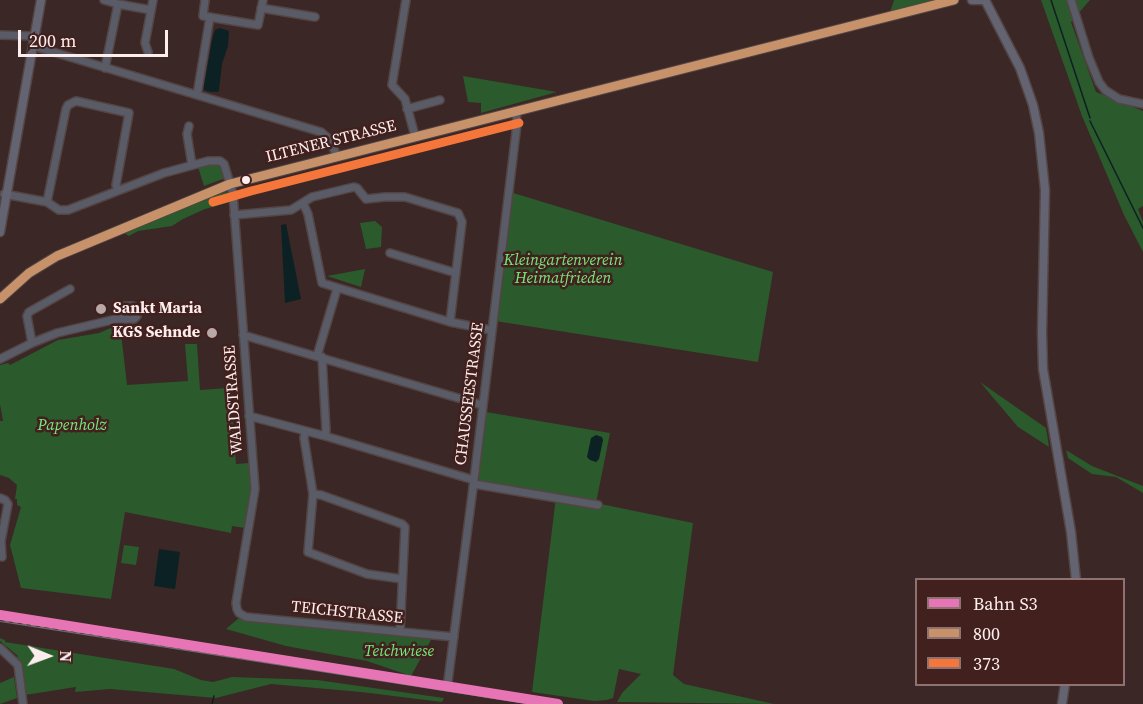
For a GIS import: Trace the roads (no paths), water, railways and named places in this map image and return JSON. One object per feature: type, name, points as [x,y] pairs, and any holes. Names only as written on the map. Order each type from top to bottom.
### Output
[{"type":"main road","points":[[0,232],[41,0]]},
{"type":"main road","name":"ILTENER STRASSE","points":[[1,295],[28,273],[57,256],[230,184],[954,0]]},
{"type":"main road","points":[[972,0],[984,0],[1020,68],[1040,133],[1046,190],[1043,369],[1071,532],[1076,578]]},
{"type":"main road","points":[[1062,704],[1065,686]]},
{"type":"street","points":[[104,0],[151,10]]},
{"type":"street","points":[[148,52],[145,43],[153,0]]},
{"type":"street","points":[[206,0],[202,16],[258,25],[262,4],[315,17]]},
{"type":"street","points":[[406,0],[392,85],[405,99],[415,136]]},
{"type":"street","points":[[1071,0],[1099,82],[1105,90],[1119,99],[1143,104]]},
{"type":"street","points":[[105,68],[118,4]]},
{"type":"street","points":[[197,95],[210,17]]},
{"type":"street","points":[[0,35],[34,36]]},
{"type":"street","points":[[33,46],[321,132],[329,139],[337,156]]},
{"type":"street","points":[[407,109],[440,100]]},
{"type":"street","points":[[47,202],[68,105],[78,101],[129,113],[116,184],[118,190]]},
{"type":"street","name":"CHAUSSEESTRASSE","points":[[448,681],[517,124],[516,111]]},
{"type":"street","points":[[189,126],[187,134],[192,165]]},
{"type":"street","points":[[5,194],[47,202],[59,210],[68,210],[164,172],[208,161],[220,161],[224,164],[230,184]]},
{"type":"street","name":"WALDSTRASSE","points":[[230,184],[255,489],[236,603],[239,613]]},
{"type":"street","points":[[234,215],[291,210],[312,197],[354,187],[366,199],[405,197],[458,213],[462,222],[450,322]]},
{"type":"street","points":[[303,203],[308,214],[322,283],[450,322],[491,330]]},
{"type":"street","points":[[390,254],[456,273]]},
{"type":"street","points":[[32,343],[27,316],[29,312],[70,289]]},
{"type":"street","points":[[325,436],[324,399],[319,357],[337,289]]},
{"type":"street","points":[[0,359],[57,333],[116,319]]},
{"type":"street","points":[[243,335],[482,405]]},
{"type":"street","points":[[249,416],[325,436],[474,482],[598,505]]},
{"type":"street","points":[[305,431],[304,438],[313,494],[309,552],[367,574],[402,579]]},
{"type":"street","points":[[313,494],[402,524],[405,530],[400,632]]},
{"type":"street","points":[[0,498],[8,504],[1,541],[2,557]]},
{"type":"street","name":"TEICHSTRASSE","points":[[239,613],[246,617],[454,637]]},
{"type":"street","points":[[0,648],[18,665],[23,704]]},
{"type":"water","points":[[220,28],[229,31],[228,46],[222,64],[219,90],[211,92],[204,90],[204,86],[212,40],[215,30]]},
{"type":"water","points":[[286,224],[301,299],[285,303],[281,225]]},
{"type":"water","points":[[596,435],[602,437],[603,440],[599,459],[596,462],[587,457],[591,438]]},
{"type":"water","points":[[159,549],[180,552],[175,589],[154,586]]},
{"type":"waterway","points":[[1051,0],[1090,118]]},
{"type":"waterway","points":[[1090,121],[1143,228]]},
{"type":"waterway","points":[[212,704],[214,696]]},
{"type":"railway","points":[[0,620],[539,704]]},
{"type":"rail line","name":"S3","points":[[0,615],[558,704]]},
{"type":"place","name":"Sankt Maria","points":[[101,309]]},
{"type":"place","name":"KGS Sehnde","points":[[212,333]]},
{"type":"park label","name":"Kleingartenverein Heimatfrieden","points":[[563,270]]},
{"type":"park label","name":"Papenholz","points":[[72,426]]},
{"type":"park label","name":"Teichwiese","points":[[399,652]]}]
